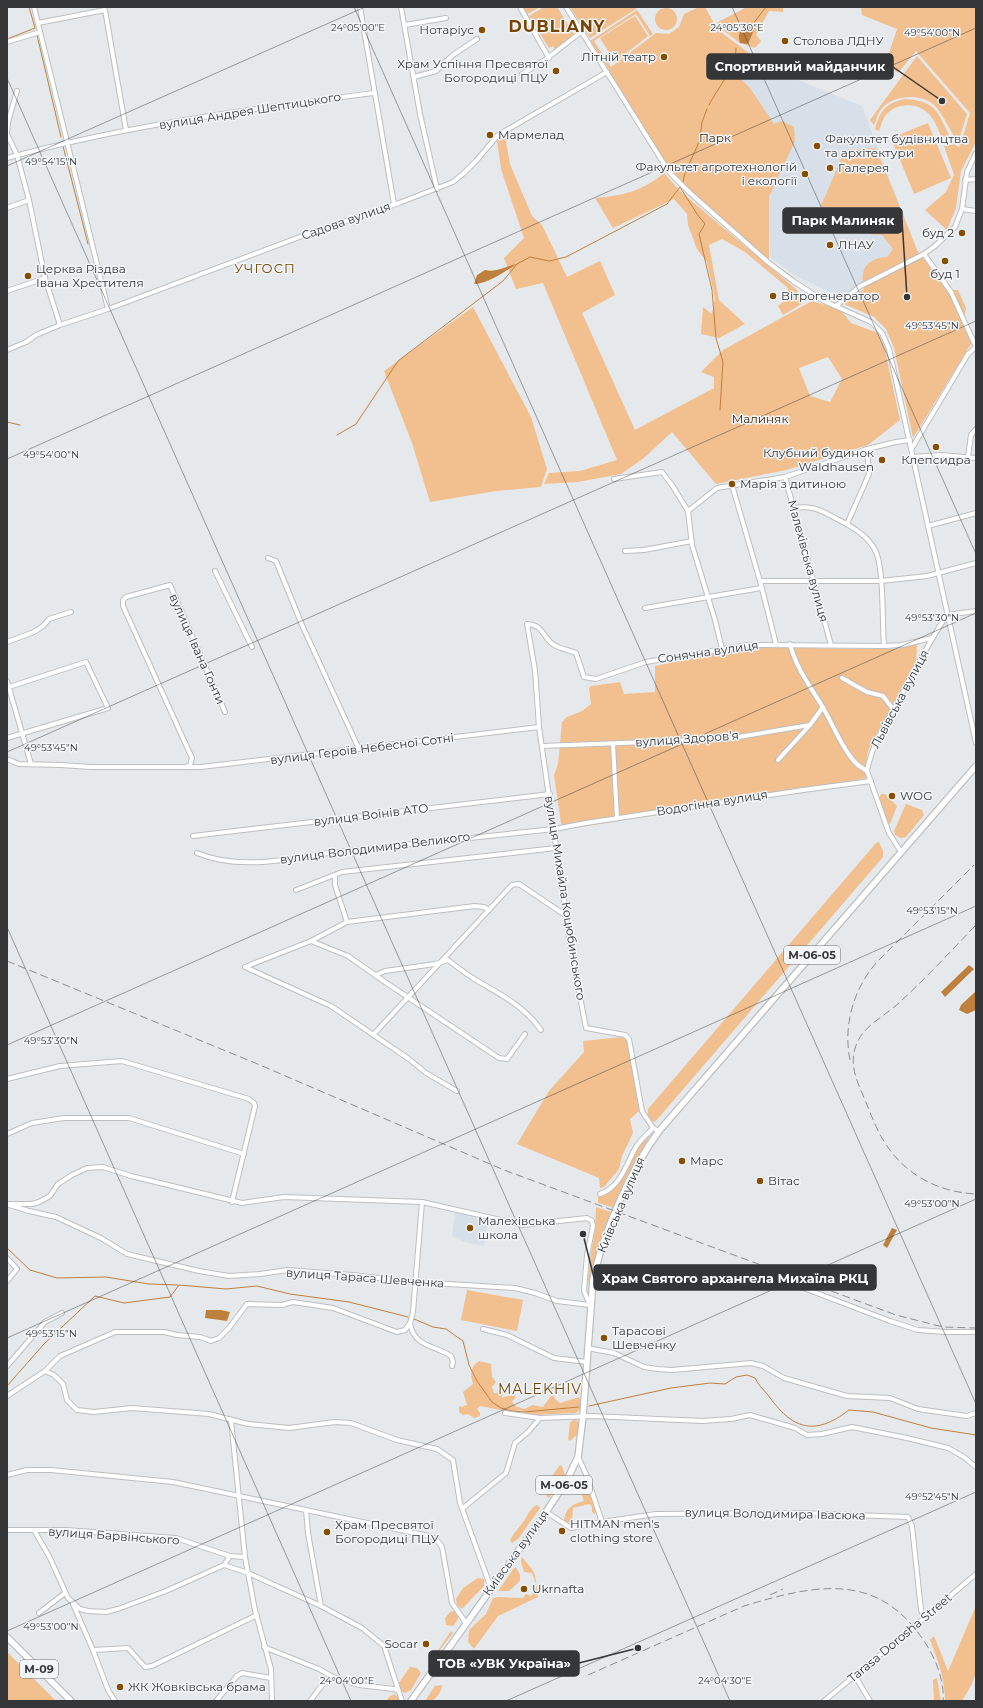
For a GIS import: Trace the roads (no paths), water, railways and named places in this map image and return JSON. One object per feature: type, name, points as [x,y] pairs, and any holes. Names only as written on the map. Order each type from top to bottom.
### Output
[{"type":"highway","name":"М-06-05","points":[[901,852],[976,766]]},
{"type":"highway","name":"Київська вулиця","points":[[411,1701],[546,1512],[567,1480],[578,1457],[583,1416],[593,1280],[602,1248],[629,1182],[656,1130],[901,852]]},
{"type":"highway","name":"М-09","points":[[7,1637],[71,1701]]},
{"type":"street","points":[[34,7],[108,309]]},
{"type":"street","points":[[360,7],[394,204]]},
{"type":"street","points":[[401,7],[420,114],[437,189]]},
{"type":"street","points":[[520,7],[549,58]]},
{"type":"street","points":[[566,7],[669,172],[688,192],[769,263],[809,292],[871,322],[885,337],[890,349],[976,743]]},
{"type":"street","points":[[38,23],[105,10],[126,130]]},
{"type":"street","points":[[405,24],[446,18]]},
{"type":"street","points":[[7,42],[40,32]]},
{"type":"street","points":[[522,74],[549,58],[582,32]]},
{"type":"street","points":[[414,77],[436,71],[453,55],[477,40]]},
{"type":"street","name":"Садова вулиця","points":[[7,350],[60,325],[108,309],[453,182],[464,173],[504,130],[607,72]]},
{"type":"street","points":[[17,91],[8,122],[7,134],[17,155],[29,200],[44,278],[60,325]]},
{"type":"street","name":"вулиця Андрея Шептицького","points":[[7,158],[66,142],[126,130],[238,111],[374,93]]},
{"type":"street","points":[[836,306],[858,287],[924,254],[935,246],[955,226],[962,209],[967,172],[976,153]]},
{"type":"street","points":[[965,180],[976,179]]},
{"type":"street","points":[[7,208],[29,200]]},
{"type":"street","points":[[962,209],[976,212]]},
{"type":"street","points":[[911,448],[968,354],[976,347],[951,292],[924,254]]},
{"type":"street","points":[[7,291],[44,278]]},
{"type":"street","points":[[968,457],[971,435],[976,429]]},
{"type":"street","points":[[688,511],[717,488],[785,477],[867,449],[910,440]]},
{"type":"street","points":[[847,524],[869,474],[867,449]]},
{"type":"street","points":[[913,457],[941,455],[976,458]]},
{"type":"street","points":[[614,479],[662,472],[672,485],[688,511],[692,541],[722,650]]},
{"type":"street","name":"Малехівська вулиця","points":[[785,477],[830,645]]},
{"type":"street","points":[[732,485],[760,580],[776,644]]},
{"type":"street","points":[[794,508],[806,506],[818,509],[847,524],[866,538],[876,551],[881,581],[884,646]]},
{"type":"street","points":[[928,526],[976,513]]},
{"type":"street","points":[[625,551],[644,550],[692,541]]},
{"type":"street","points":[[268,558],[276,561],[302,624],[359,749]]},
{"type":"street","points":[[760,580],[881,581],[927,576],[976,562]]},
{"type":"street","points":[[215,571],[252,647]]},
{"type":"street","name":"вулиця Івана Гонти","points":[[186,767],[190,765],[192,758],[123,606],[123,600],[126,597],[170,585],[225,712]]},
{"type":"street","points":[[645,608],[762,588]]},
{"type":"street","points":[[947,615],[976,611]]},
{"type":"street","points":[[7,642],[34,632],[43,626],[49,619],[70,612]]},
{"type":"street","name":"Львівська вулиця","points":[[867,771],[873,748],[932,638],[947,615]]},
{"type":"street","name":"вулиця Михайла Коцюбинського","points":[[576,653],[554,644],[547,638],[540,628],[526,624],[535,670],[539,727],[556,848],[586,1028],[625,1035],[629,1039],[642,1111],[656,1130]]},
{"type":"street","name":"Сонячна вулиця","points":[[576,653],[584,677],[596,679],[646,662],[748,645],[790,644],[884,646],[902,645],[932,638]]},
{"type":"street","points":[[790,644],[794,658],[805,680],[823,708],[835,732],[854,762],[867,771],[889,833],[901,852]]},
{"type":"street","points":[[7,738],[108,708],[86,662],[9,686]]},
{"type":"street","points":[[842,678],[867,692],[883,696],[894,709]]},
{"type":"street","points":[[7,681],[31,764]]},
{"type":"street","points":[[778,760],[810,725],[823,708]]},
{"type":"street","name":"вулиця Здоровʼя","points":[[542,746],[726,739],[810,725]]},
{"type":"street","name":"вулиця Героїв Небесної Сотні","points":[[7,758],[19,764],[91,767],[208,767],[539,727]]},
{"type":"street","points":[[614,744],[617,818]]},
{"type":"street","name":"Водогінна вулиця","points":[[554,829],[617,818],[871,781]]},
{"type":"street","name":"вулиця Воїнів АТО","points":[[193,836],[549,794]]},
{"type":"street","name":"вулиця Володимира Великого","points":[[197,853],[212,860],[251,862],[293,859],[328,853],[554,829]]},
{"type":"street","name":"вулиця Володимира Великого","points":[[296,890],[342,872],[556,848]]},
{"type":"street","points":[[335,876],[335,885],[348,922]]},
{"type":"street","points":[[373,1035],[409,998],[512,885],[520,884],[566,915]]},
{"type":"street","points":[[457,1091],[426,1073],[409,1059],[326,1004],[245,967],[311,941],[348,922],[475,906],[484,907],[488,910]]},
{"type":"street","points":[[311,941],[348,956],[499,1058],[507,1059],[525,1034]]},
{"type":"street","points":[[376,975],[385,971],[448,960],[476,980],[503,995],[528,1014],[541,1030]]},
{"type":"street","points":[[7,1079],[60,1066],[122,1061],[249,1098],[254,1103],[254,1106],[232,1202]]},
{"type":"street","points":[[7,1134],[32,1123],[64,1118],[129,1118],[244,1154]]},
{"type":"street","points":[[600,1194],[613,1187],[622,1175],[637,1146],[656,1130]]},
{"type":"street","points":[[7,1204],[32,1204],[39,1202],[50,1196],[58,1184],[72,1175],[87,1168],[103,1167],[131,1176],[232,1202],[242,1203],[284,1197],[422,1202],[523,1225],[583,1217],[592,1221],[593,1228],[587,1255],[584,1291],[590,1305]]},
{"type":"street","points":[[7,1396],[45,1370],[60,1356],[115,1332],[164,1332],[200,1337],[211,1341],[219,1338],[248,1304],[282,1306],[293,1302],[333,1308],[397,1332],[405,1330],[410,1323],[415,1299],[415,1282],[422,1202]]},
{"type":"street","name":"вулиця Тараса Шевченка","points":[[7,1204],[29,1212],[56,1217],[101,1238],[127,1254],[199,1271],[229,1276],[288,1270],[415,1282],[515,1288],[535,1293],[557,1302],[590,1305]]},
{"type":"street","points":[[7,1258],[17,1269],[7,1281]]},
{"type":"street","points":[[593,1280],[634,1273],[764,1274],[780,1278],[890,1321],[918,1330],[976,1332]]},
{"type":"street","points":[[7,1366],[46,1322],[62,1313]]},
{"type":"street","points":[[410,1323],[412,1332],[416,1339],[452,1356],[452,1366]]},
{"type":"street","points":[[483,1329],[507,1335],[554,1358],[587,1362]]},
{"type":"street","points":[[587,1348],[614,1353],[644,1367],[658,1369],[672,1370],[751,1363],[763,1366],[784,1378],[847,1396],[890,1398],[918,1409],[967,1416],[976,1412]]},
{"type":"street","points":[[45,1370],[54,1375],[63,1384],[68,1400],[77,1410],[94,1412],[132,1408],[209,1414],[248,1424],[289,1428],[336,1422],[351,1423],[397,1440],[437,1449],[453,1460],[460,1503],[491,1588]]},
{"type":"street","points":[[505,1413],[540,1418],[583,1416],[702,1421],[731,1419],[750,1415],[795,1428],[808,1435],[822,1434],[852,1427],[948,1448],[964,1457],[976,1467]]},
{"type":"street","points":[[463,1508],[506,1473],[515,1443],[528,1432],[540,1418]]},
{"type":"street","points":[[231,1420],[245,1558],[264,1647],[271,1669],[272,1701]]},
{"type":"street","points":[[578,1457],[586,1474],[602,1522]]},
{"type":"street","points":[[7,1475],[27,1470],[51,1470],[172,1482],[436,1539],[442,1547],[452,1603],[466,1623]]},
{"type":"street","points":[[306,1510],[308,1533],[321,1606]]},
{"type":"street","name":"вулиця Володимира Івасюка","points":[[546,1512],[571,1528],[656,1514],[732,1512],[908,1517],[912,1526],[923,1619]]},
{"type":"street","name":"вулиця Барвінського","points":[[7,1530],[66,1530],[176,1538],[230,1556],[245,1558]]},
{"type":"street","points":[[34,1530],[50,1558],[65,1593],[73,1604],[108,1690],[115,1701]]},
{"type":"street","points":[[73,1604],[80,1609],[88,1611],[106,1612],[118,1609],[166,1591],[224,1565],[230,1556]]},
{"type":"street","points":[[224,1565],[248,1573],[357,1624],[382,1644],[402,1701]]},
{"type":"street","name":"Tarasa Dorosha Street","points":[[824,1701],[976,1574]]},
{"type":"street","points":[[39,1613],[65,1593]]},
{"type":"street","points":[[93,1650],[128,1648],[145,1667],[152,1666],[257,1615]]},
{"type":"street","points":[[264,1647],[319,1669],[333,1677],[359,1685],[394,1689],[398,1691]]},
{"type":"street","points":[[216,1701],[237,1676],[242,1673],[271,1678]]},
{"type":"street","points":[[855,1676],[870,1701]]},
{"type":"street","points":[[310,1701],[324,1682],[333,1677]]},
{"type":"waterway","points":[[7,39],[35,28],[29,7]]},
{"type":"waterway","points":[[753,24],[766,7]]},
{"type":"waterway","points":[[37,35],[61,137]]},
{"type":"waterway","points":[[709,105],[730,70],[736,48]]},
{"type":"waterway","points":[[683,182],[685,173],[700,140],[702,122],[707,109]]},
{"type":"waterway","points":[[63,146],[88,244]]},
{"type":"waterway","points":[[337,435],[356,424],[398,361],[503,281],[517,264],[530,257],[549,261],[566,257],[667,204],[680,187],[705,224],[699,234],[712,290],[716,338],[723,362],[720,410]]},
{"type":"waterway","points":[[7,422],[20,425]]},
{"type":"waterway","points":[[7,1248],[30,1270],[57,1278],[106,1277],[149,1284],[178,1285]]},
{"type":"waterway","points":[[7,1386],[44,1344],[95,1296],[124,1303],[170,1297],[179,1285],[226,1289],[257,1286],[290,1294],[349,1302],[408,1317]]},
{"type":"waterway","points":[[414,1319],[433,1327],[446,1329],[463,1341],[469,1365],[477,1381],[492,1402],[501,1408],[524,1412],[579,1407]]},
{"type":"waterway","points":[[589,1406],[671,1388],[710,1383],[725,1384],[736,1377],[747,1375],[755,1378],[777,1407],[786,1415],[795,1422],[804,1425],[814,1426],[825,1424],[836,1419],[849,1410],[873,1412],[931,1428],[976,1435]]},
{"type":"railway","points":[[850,1060],[848,1047],[849,1021],[861,985],[876,963],[974,865]]},
{"type":"railway","points":[[975,926],[911,992],[863,1033],[855,1047],[853,1062],[856,1077],[877,1129],[890,1150],[900,1161],[910,1171],[934,1185],[976,1194]]},
{"type":"railway","points":[[7,961],[260,1065],[504,1170],[896,1315],[943,1327],[976,1328]]},
{"type":"railway","points":[[770,1595],[783,1589]]},
{"type":"railway","points":[[588,1675],[744,1606],[795,1593],[819,1589],[843,1589],[865,1593],[886,1603],[906,1618],[932,1654],[941,1677],[943,1701]]},
{"type":"place","name":"Нотаріус","points":[[482,30]]},
{"type":"place","name":"Столова ЛДНУ","points":[[785,41]]},
{"type":"place","name":"Літній театр","points":[[664,57]]},
{"type":"place","name":"Храм Успіння Пресвятої Богородиці ПЦУ","points":[[556,71]]},
{"type":"place","name":"Спортивний майданчик","points":[[942,101]]},
{"type":"place","name":"Мармелад","points":[[490,135]]},
{"type":"place","name":"Факультет будівництва та архітектури","points":[[817,146]]},
{"type":"place","name":"Галерея","points":[[830,168]]},
{"type":"place","name":"Факультет агротехнологій і екології","points":[[805,174]]},
{"type":"place","name":"буд 2","points":[[962,233]]},
{"type":"place","name":"ЛНАУ","points":[[830,245]]},
{"type":"place","name":"буд 1","points":[[945,261]]},
{"type":"place","name":"Церква Різдва Івана Хрестителя","points":[[28,276]]},
{"type":"place","name":"Вітрогенератор","points":[[773,296]]},
{"type":"place","name":"Парк Малиняк","points":[[907,297]]},
{"type":"place","name":"Клепсидра","points":[[936,447]]},
{"type":"place","name":"Клубний будинок Waldhausen","points":[[882,460]]},
{"type":"place","name":"Марія з дитиною","points":[[732,484]]},
{"type":"place","name":"WOG","points":[[892,796]]},
{"type":"place","name":"Марс","points":[[682,1161]]},
{"type":"place","name":"Вітас","points":[[760,1181]]},
{"type":"place","name":"Малехівська школа","points":[[470,1228]]},
{"type":"place","name":"Храм Святого архангела Михаїла РКЦ","points":[[583,1234]]},
{"type":"place","name":"Тарасові Шевченку","points":[[604,1338]]},
{"type":"place","name":"HITMAN men's clothing store","points":[[562,1531]]},
{"type":"place","name":"Храм Пресвятої Богородиці ПЦУ","points":[[327,1532]]},
{"type":"place","name":"Ukrnafta","points":[[524,1589]]},
{"type":"place","name":"Socar","points":[[426,1644]]},
{"type":"place","name":"ТОВ «УВК Україна»","points":[[638,1648]]},
{"type":"place","name":"ЖК Жовківська брама","points":[[120,1687]]},
{"type":"district","name":"DUBLIANY","points":[[557,26]]},
{"type":"district","name":"УЧГОСП","points":[[265,268]]},
{"type":"district","name":"MALEKHIV","points":[[540,1389]]},
{"type":"park label","name":"Парк","points":[[715,138]]},
{"type":"park label","name":"Малиняк","points":[[760,419]]}]
